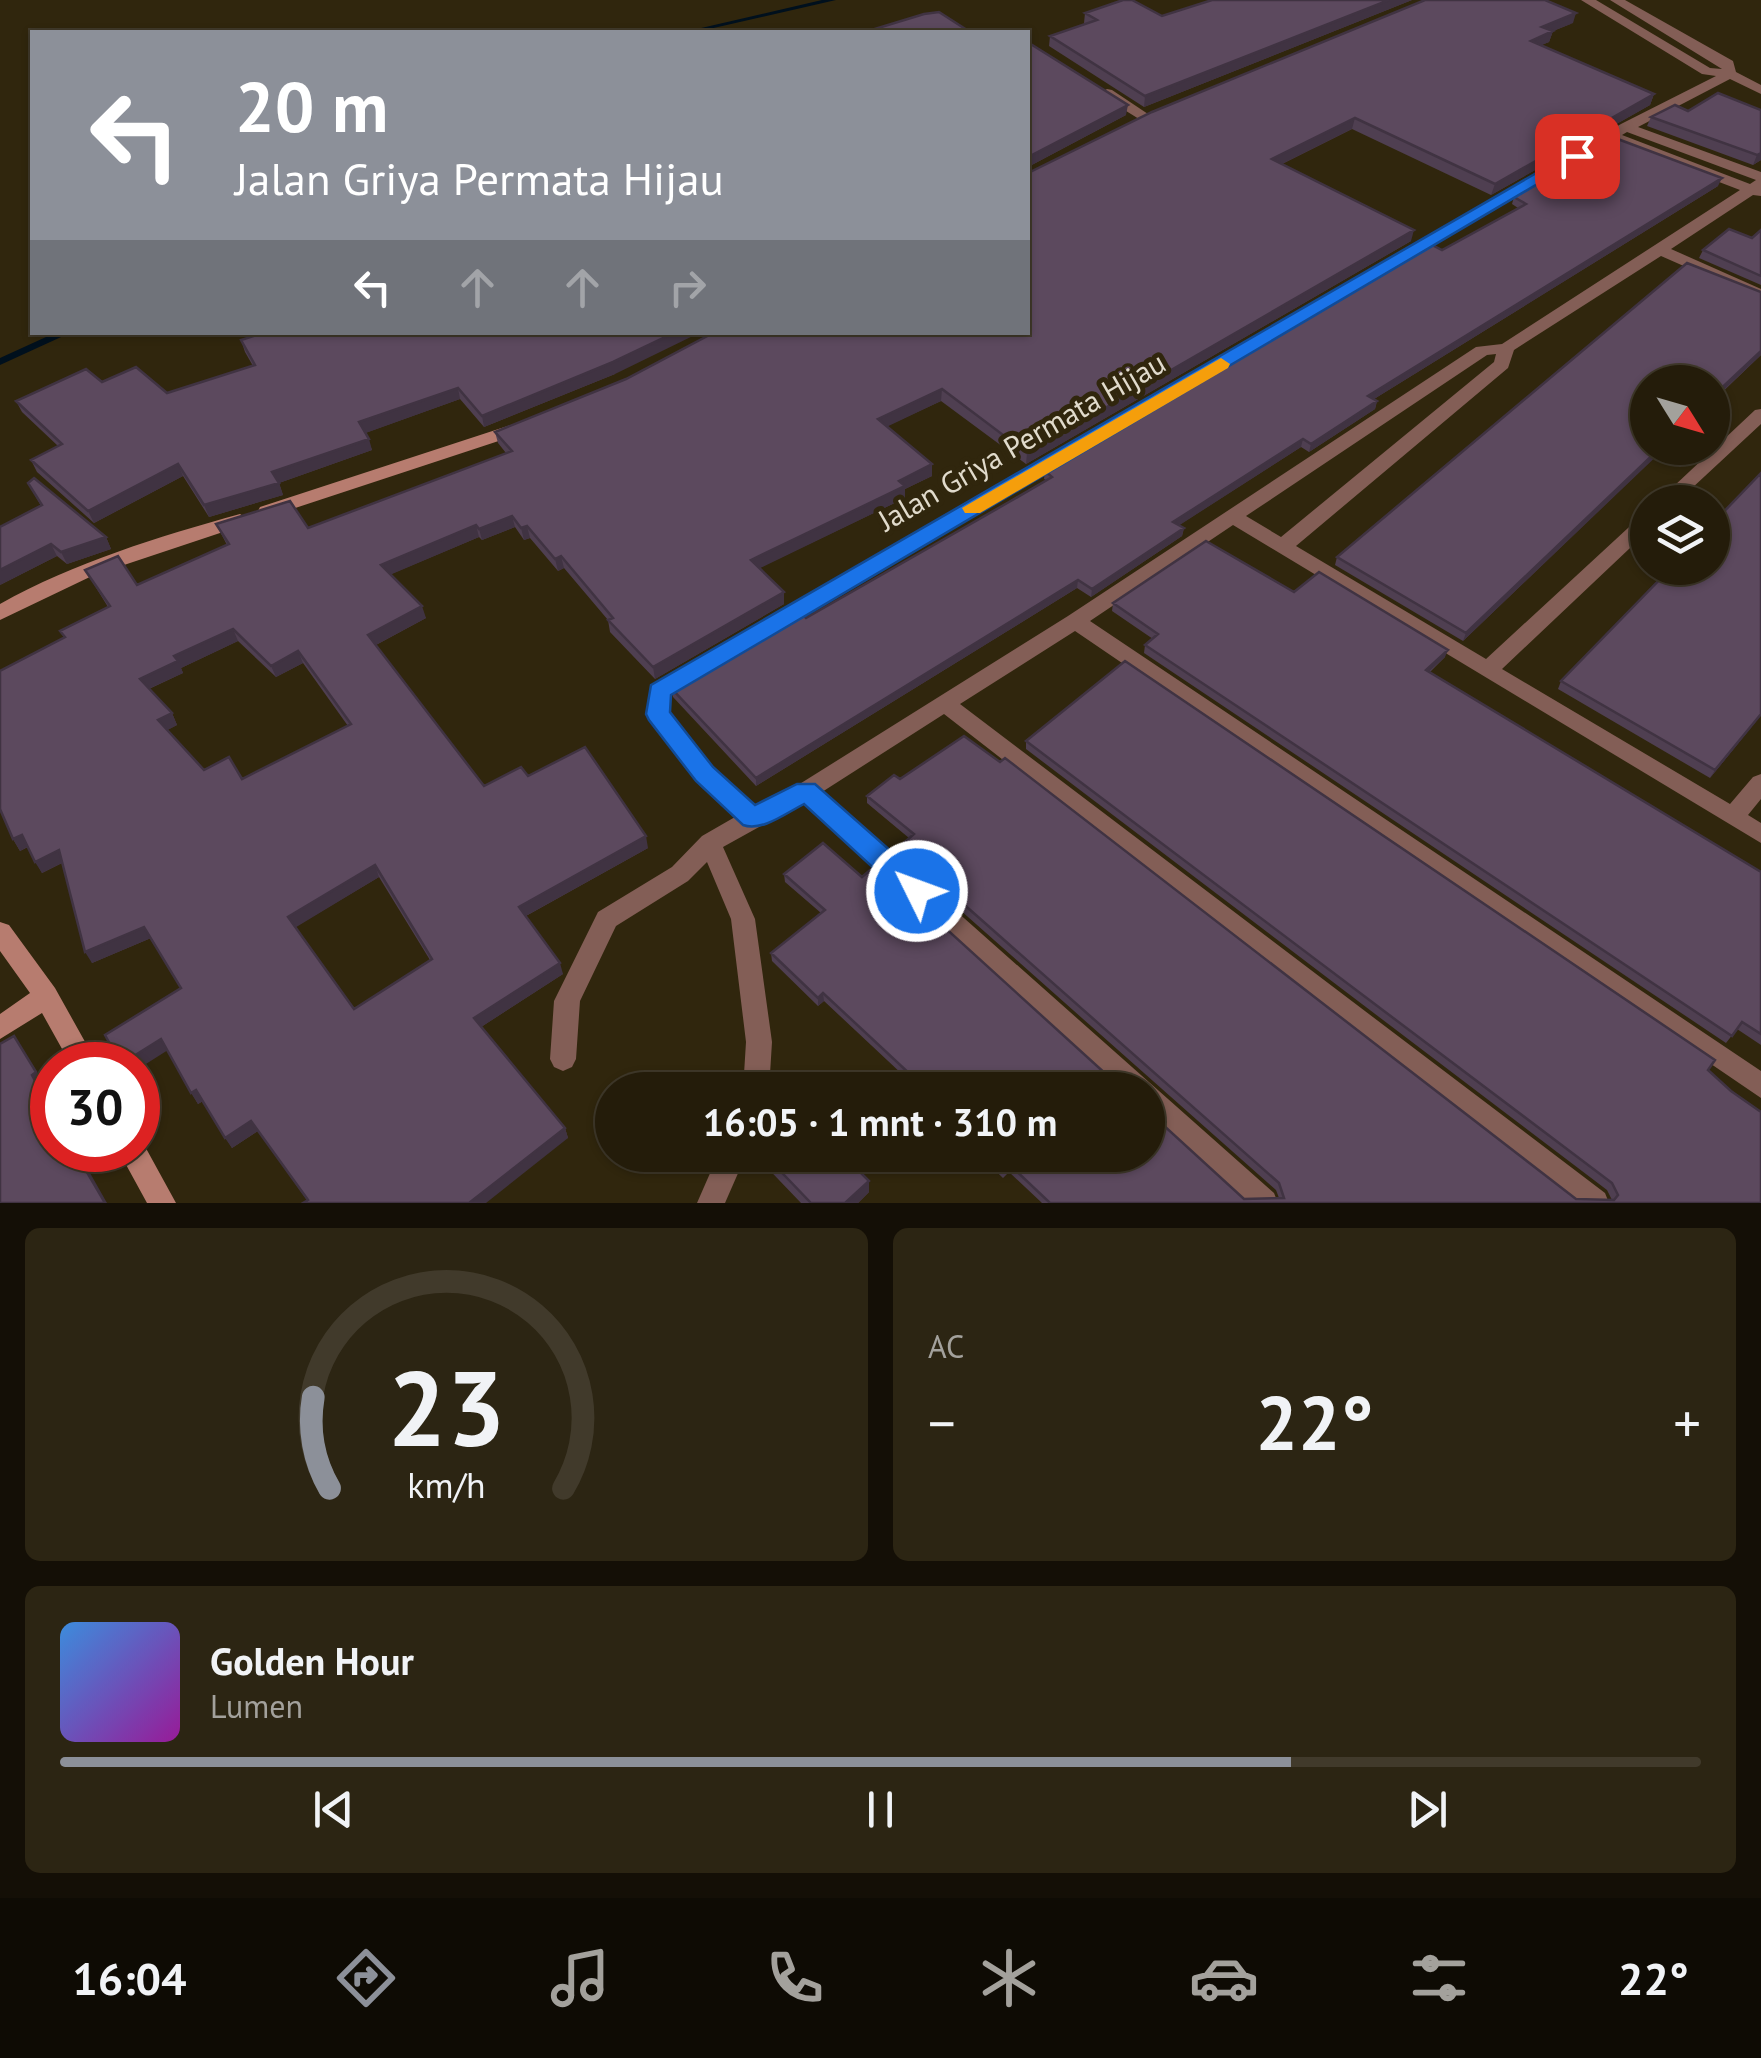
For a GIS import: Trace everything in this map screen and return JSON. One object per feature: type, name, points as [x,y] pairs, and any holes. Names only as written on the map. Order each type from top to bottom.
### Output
[{"type":"street","points":[[1587,0],[1707,71],[1730,74],[1761,90]]},
{"type":"street","points":[[1616,0],[1728,64],[1730,74]]},
{"type":"street","name":"Jalan Griya Permata Hijau","points":[[752,818],[704,774],[658,714],[659,691],[1618,132],[1730,74]]},
{"type":"street","points":[[1094,85],[1144,116]]},
{"type":"street","points":[[1129,124],[1162,109]]},
{"type":"street","points":[[1618,132],[1759,186]]},
{"type":"street","points":[[563,1059],[567,1001],[606,919],[680,874],[710,843],[806,791],[1074,621],[1482,352],[1506,348],[1759,186]]},
{"type":"street","points":[[1660,250],[1761,295]]},
{"type":"street","points":[[1282,547],[1502,364],[1506,348]]},
{"type":"street","points":[[1684,485],[1761,414]]},
{"type":"street","points":[[0,613],[28,596],[113,558],[412,465],[544,417]]},
{"type":"street","points":[[1233,517],[1761,834]]},
{"type":"street","points":[[1488,670],[1630,537]]},
{"type":"street","points":[[1074,621],[1761,1086]]},
{"type":"street","points":[[943,702],[1595,1203]]},
{"type":"street","points":[[1732,817],[1761,782]]},
{"type":"street","points":[[806,791],[1118,1072]]},
{"type":"street","points":[[710,843],[744,919],[759,1042],[757,1072]]},
{"type":"street","points":[[0,932],[46,996],[71,1042]]},
{"type":"street","points":[[0,1028],[46,996]]},
{"type":"street","points":[[1165,1113],[1264,1203]]},
{"type":"street","points":[[144,1172],[162,1203]]},
{"type":"street","points":[[711,1203],[725,1172]]},
{"type":"building","points":[[1132,0],[1162,16],[1212,0],[1389,0],[1145,96],[1050,36],[1097,20],[1085,13]]},
{"type":"building","points":[[1425,0],[1545,0],[1576,13],[1542,27],[1553,31],[1531,41],[1654,94],[1495,184],[1355,118],[1272,159],[1414,230],[1027,453],[942,389],[878,419],[932,464],[899,481],[905,486],[751,560],[784,592],[653,667],[608,620],[613,618],[561,556],[555,559],[527,526],[521,528],[512,516],[479,529],[476,525],[381,565],[422,606],[368,635],[484,786],[521,767],[528,776],[585,747],[646,836],[519,907],[560,963],[474,1018],[565,1128],[469,1203],[303,1203],[308,1200],[251,1121],[225,1138],[196,1090],[191,1093],[161,1039],[109,1042],[105,1035],[181,988],[144,927],[85,952],[59,850],[35,862],[22,835],[13,839],[0,809],[0,671],[65,637],[60,631],[110,606],[85,570],[118,556],[137,585],[229,544],[216,524],[290,501],[308,528],[512,451],[495,432],[626,379],[709,335],[1030,335],[1030,172],[1152,112]],"holes":[[[233,629],[271,666],[298,651],[351,724],[242,779],[229,757],[204,770],[158,720],[172,713],[140,679],[178,661],[174,656]],[[375,865],[432,959],[354,1009],[288,917]]]},
{"type":"building","points":[[939,12],[967,30],[872,30]]},
{"type":"building","points":[[1030,44],[1128,105],[1030,156]]},
{"type":"building","points":[[1718,93],[1761,110],[1761,153],[1757,155],[1651,117],[1675,105],[1688,111]]},
{"type":"building","points":[[1615,138],[1722,178],[1368,396],[1377,401],[1311,444],[1303,439],[1173,522],[1184,528],[1092,589],[1078,580],[756,778],[672,689],[801,613],[806,618],[1052,477],[1045,471],[1432,245],[1442,250],[1526,204],[1514,197]]},
{"type":"building","points":[[1729,229],[1752,238],[1761,230],[1761,276],[1703,250]]},
{"type":"building","points":[[1687,263],[1761,292],[1761,351],[1730,380],[1730,365],[1630,365],[1630,465],[1642,465],[1466,633],[1337,557]]},
{"type":"building","points":[[257,335],[670,335],[482,416],[458,388],[359,422],[369,439],[272,472],[279,483],[204,505],[178,464],[88,511],[31,460],[62,444],[16,401],[86,369],[102,382],[136,367],[167,393],[255,365],[241,340]]},
{"type":"building","points":[[1761,473],[1761,714],[1715,770],[1561,681],[1654,585],[1730,585],[1730,505]]},
{"type":"building","points":[[34,478],[106,537],[61,552],[51,544],[0,570],[0,527],[42,505],[28,483]]},
{"type":"building","points":[[1206,541],[1294,592],[1319,572],[1448,650],[1426,670],[1761,872],[1761,1034],[1742,1022],[1732,1036],[1145,645],[1158,634],[1113,603]]},
{"type":"building","points":[[1125,661],[1715,1060],[1708,1070],[1761,1112],[1761,1203],[1050,1203],[1017,1172],[1165,1172],[1165,1127],[1244,1199],[1284,1198],[1279,1183],[1165,1082],[1165,1072],[1153,1072],[899,847],[914,834],[867,796],[894,775],[900,779],[964,736],[1000,762],[1005,758],[1576,1199],[1614,1200],[1618,1195],[1612,1183],[1026,741]]},
{"type":"building","points":[[823,843],[862,877],[876,865],[1104,1072],[908,1072],[823,993],[818,998],[771,953],[825,910],[784,874]]},
{"type":"building","points":[[14,1036],[30,1062],[30,1172],[87,1172],[105,1203],[0,1203],[0,1044]]},
{"type":"building","points":[[781,1172],[860,1172],[869,1181],[845,1203],[811,1203]]},
{"type":"waterway","points":[[697,30],[832,0]]},
{"type":"waterway","points":[[0,362],[60,335]]},
{"type":"slow traffic","points":[[973,508],[1221,364]]},
{"type":"route","points":[[917,891],[806,791],[752,818],[704,774],[658,714],[659,691],[1577,156]]}]
